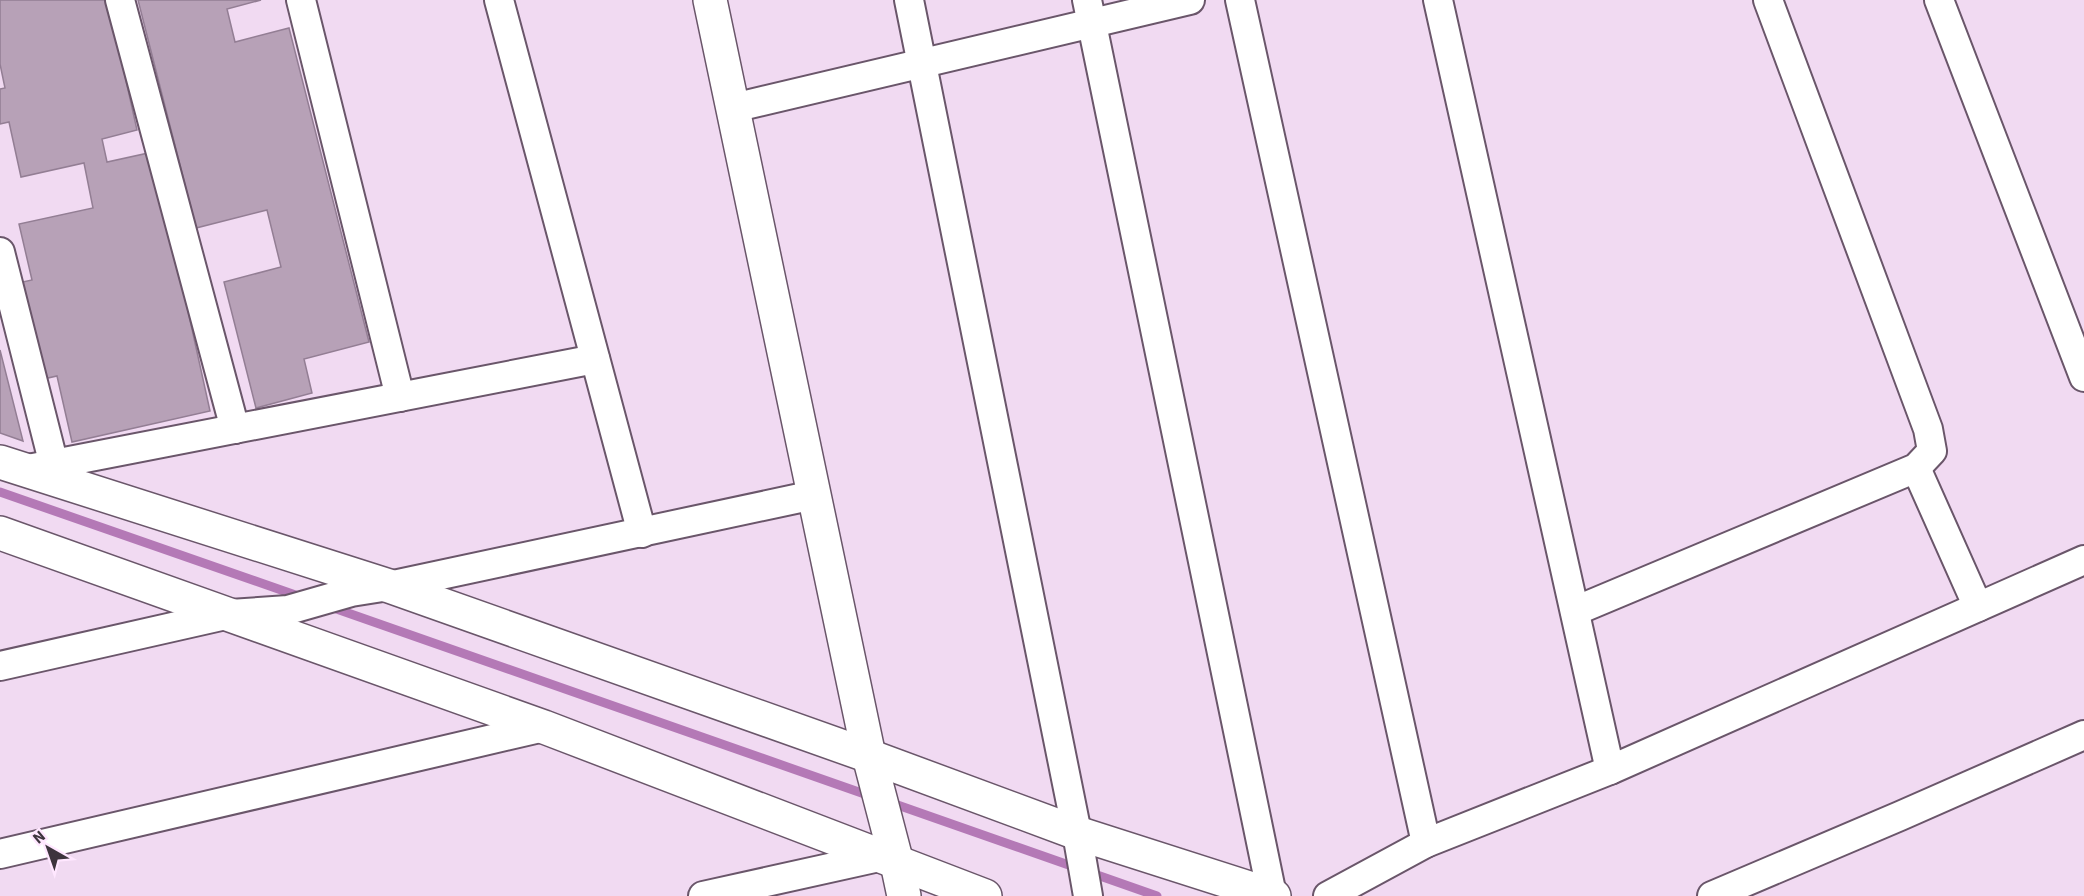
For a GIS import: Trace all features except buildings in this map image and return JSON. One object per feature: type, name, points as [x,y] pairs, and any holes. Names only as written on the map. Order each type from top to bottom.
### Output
[{"type":"street","points":[[120,0],[236,429]]},
{"type":"street","points":[[301,0],[400,397]]},
{"type":"street","points":[[499,0],[642,533]]},
{"type":"street","points":[[710,0],[869,756],[888,860],[904,896]]},
{"type":"street","points":[[909,0],[1088,896]]},
{"type":"street","points":[[733,108],[922,65],[1090,12],[1190,0]]},
{"type":"street","points":[[1240,0],[1426,843]]},
{"type":"street","points":[[1438,0],[1610,770]]},
{"type":"street","points":[[1575,611],[1916,468],[1932,451],[1928,429],[1768,0]]},
{"type":"street","points":[[1939,0],[2084,377]]},
{"type":"street","points":[[20,468],[389,586],[869,756],[1077,833],[1273,895],[1090,12]]},
{"type":"street","points":[[0,252],[20,468]]},
{"type":"street","points":[[20,468],[236,429],[595,359]]},
{"type":"street","points":[[1916,468],[1978,607]]},
{"type":"street","points":[[0,666],[230,614],[288,610],[351,592],[642,533],[814,495]]},
{"type":"street","points":[[0,533],[544,727],[985,896]]},
{"type":"street","points":[[1328,896],[1426,843],[1610,770],[2084,560]]},
{"type":"street","points":[[0,854],[544,727]]},
{"type":"street","points":[[1712,896],[2084,735]]},
{"type":"street","points":[[703,896],[888,860]]},
{"type":"waterway","points":[[0,492],[304,598]]},
{"type":"waterway","points":[[328,606],[873,797]]},
{"type":"waterway","points":[[889,802],[1157,896]]}]
